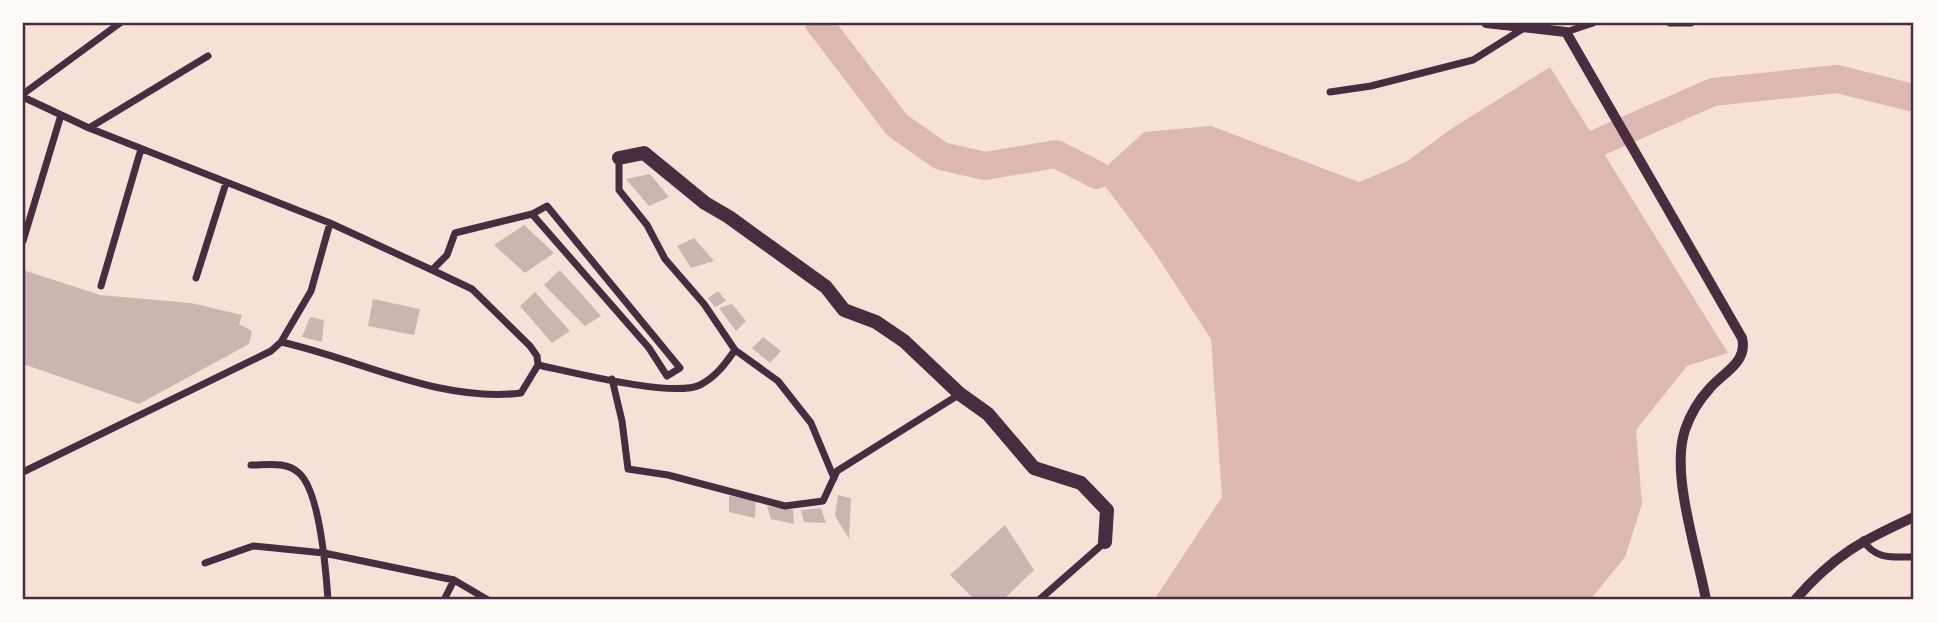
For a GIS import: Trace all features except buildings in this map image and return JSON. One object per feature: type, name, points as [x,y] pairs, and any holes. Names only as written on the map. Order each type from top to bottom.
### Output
[{"type":"highway","points":[[619,158],[644,153],[705,203],[729,217],[826,287],[844,310],[876,322],[904,341],[960,394],[988,414],[1034,468],[1080,483],[1090,492],[1107,510],[1105,542]]},
{"type":"street","points":[[120,23],[23,96],[89,128],[330,223],[472,289],[530,346],[537,356],[538,365],[520,393],[461,390],[407,379],[281,342]]},
{"type":"street","points":[[1486,23],[1566,32],[1593,23]]},
{"type":"street","points":[[1670,23],[1691,23]]},
{"type":"street","points":[[1330,92],[1371,86],[1473,60],[1525,28]]},
{"type":"street","points":[[1566,32],[1742,338],[1745,348],[1740,360],[1709,389],[1695,408],[1684,431],[1681,456],[1686,509],[1706,600]]},
{"type":"street","points":[[89,128],[208,56]]},
{"type":"street","points":[[23,241],[61,115]]},
{"type":"street","points":[[102,286],[141,149]]},
{"type":"street","points":[[619,158],[620,190],[647,225],[664,259],[704,304],[735,350],[778,381],[811,423],[834,478]]},
{"type":"street","points":[[196,278],[226,183]]},
{"type":"street","points":[[432,270],[447,255],[456,233],[531,214],[547,206],[680,368],[667,376],[649,348],[531,214]]},
{"type":"street","points":[[24,472],[271,351],[281,342],[311,291],[330,223]]},
{"type":"street","points":[[538,365],[666,389],[698,386],[718,374],[735,350]]},
{"type":"street","points":[[612,379],[622,421],[628,469],[668,475],[785,506],[823,501],[838,471],[884,439],[960,394]]},
{"type":"street","points":[[251,465],[282,464],[298,472],[309,487],[324,553],[328,600]]},
{"type":"street","points":[[1795,600],[1837,556],[1863,540],[1914,517]]},
{"type":"street","points":[[1863,540],[1869,551],[1883,557],[1914,557]]},
{"type":"street","points":[[1039,600],[1105,542]]},
{"type":"street","points":[[205,562],[253,546],[324,553],[454,580],[488,600]]},
{"type":"street","points":[[444,600],[454,580]]},
{"type":"shaded area","points":[[1550,67],[1728,353],[1687,366],[1636,430],[1642,504],[1625,557],[1590,600],[1154,600],[1222,497],[1211,339],[1153,250],[1097,175],[1144,132],[1211,126],[1359,182],[1406,162],[1451,129]]},
{"type":"waterway","points":[[819,23],[897,125],[941,156],[985,166],[1056,154],[1097,175]]},
{"type":"waterway","points":[[1597,143],[1713,92],[1837,79],[1914,98]]}]
